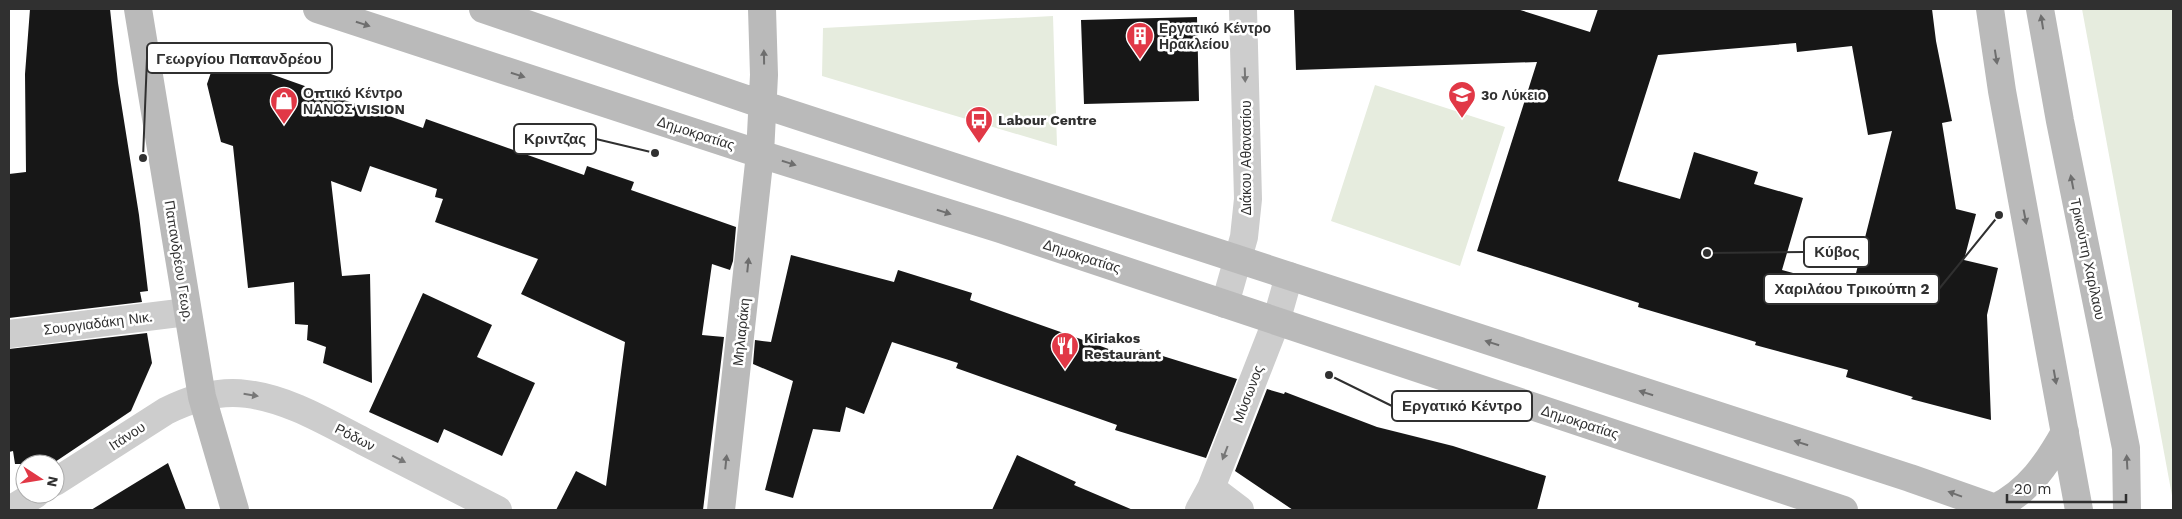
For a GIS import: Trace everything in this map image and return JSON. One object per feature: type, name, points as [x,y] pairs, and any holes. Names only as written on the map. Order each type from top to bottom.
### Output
[{"type":"main road","name":"Παπανδρέου Γεωρ.","points":[[138,9],[202,397],[235,510]]},
{"type":"main road","name":"Δημοκρατίας","points":[[317,9],[760,154],[1000,229],[1844,510]]},
{"type":"main road","points":[[483,9],[764,105],[1910,478],[1998,509],[2035,479],[2065,432]]},
{"type":"main road","name":"Μηλιαράκη","points":[[721,510],[760,154],[764,105],[762,9]]},
{"type":"main road","points":[[1990,9],[2002,91],[2079,510]]},
{"type":"main road","name":"Τρικούπη Χαρίλαου","points":[[2040,9],[2060,121],[2126,448],[2127,510]]},
{"type":"street","name":"Διάκου Αθανασίου","points":[[1225,304],[1239,260],[1244,237],[1248,199],[1243,9]]},
{"type":"street","name":"Μύσωνος","points":[[1205,499],[1276,322],[1289,276]]},
{"type":"street","name":"Σουργιαδάκη Νικ.","points":[[9,334],[187,312]]},
{"type":"street","name":"Ρόδων","points":[[202,397],[247,394],[289,405],[498,510]]},
{"type":"street","name":"Ιτάνου","points":[[65,476],[166,411],[202,397]]},
{"type":"street","points":[[1205,499],[1240,510]]},
{"type":"shaded area","points":[[2082,9],[2173,9],[2173,501]]},
{"type":"shaded area","points":[[1053,16],[1057,146],[822,76],[823,28]]},
{"type":"shaded area","points":[[1375,85],[1505,127],[1460,266],[1331,221]]},
{"type":"building","points":[[30,9],[110,9],[118,83],[139,215],[148,291],[140,292],[142,302],[9,318],[9,174],[26,172],[25,74]]},
{"type":"building","points":[[1294,9],[1517,9],[1590,32],[1598,9],[1932,9],[1936,41],[1952,121],[1942,123],[1956,209],[1976,214],[1964,260],[1998,268],[1987,315],[1991,420],[1911,399],[1913,397],[1846,377],[1848,370],[1755,345],[1756,342],[1638,307],[1639,303],[1477,251],[1537,62],[1296,70]],"holes":[[[1796,43],[1797,52],[1852,46],[1868,135],[1892,131],[1852,289],[1782,270],[1803,198],[1754,184],[1758,172],[1694,152],[1680,199],[1618,181],[1658,55]]]},
{"type":"building","name":"Εργατικό Κέντρο Ηρακλείου","points":[[1197,17],[1199,101],[1084,104],[1081,20]]},
{"type":"building","points":[[217,55],[423,128],[426,119],[584,175],[587,166],[634,182],[631,190],[736,227],[733,261],[730,270],[712,264],[702,335],[724,337],[703,510],[556,510],[576,471],[606,486],[625,342],[521,294],[538,259],[435,222],[443,199],[435,197],[437,189],[370,166],[361,192],[331,181],[342,276],[370,274],[372,383],[323,363],[326,347],[307,340],[308,325],[295,324],[294,282],[248,288],[233,146],[221,142],[207,84]]},
{"type":"building","points":[[791,255],[894,282],[898,270],[972,293],[970,300],[1137,359],[1140,349],[1237,379],[1206,458],[1115,430],[1117,425],[956,368],[958,363],[892,342],[864,414],[846,407],[840,432],[813,429],[793,498],[765,490],[793,381],[753,364],[755,340],[771,342]]},
{"type":"building","points":[[423,293],[492,325],[477,357],[535,383],[502,456],[444,429],[438,443],[369,412]]},
{"type":"building","points":[[147,333],[152,363],[131,411],[65,455],[15,454],[15,464],[13,451],[9,452],[9,349]]},
{"type":"building","points":[[1267,389],[1284,394],[1285,392],[1377,427],[1453,446],[1546,476],[1537,510],[1293,510],[1235,471]]},
{"type":"building","points":[[1017,455],[1076,482],[1074,485],[1133,510],[992,510]]},
{"type":"building","points":[[168,463],[186,510],[91,510]]},
{"type":"place","name":"Εργατικό Κέντρο Ηρακλείου","points":[[1140,60]]},
{"type":"place","name":"3ο Λύκειο","points":[[1462,119]]},
{"type":"place","name":"Οπτικό Κέντρο ΝΑΝΟΣ VISION","points":[[284,125]]},
{"type":"place","name":"Labour Centre","points":[[979,144]]},
{"type":"place","name":"Κριντζας","points":[[655,153]]},
{"type":"place","name":"Γεωργίου Παπανδρέου","points":[[143,158]]},
{"type":"place","name":"Χαριλάου Τρικούπη 2","points":[[1999,215]]},
{"type":"place","name":"Κύβος","points":[[1707,253]]},
{"type":"place","name":"Kiriakos Restaurant","points":[[1065,370]]},
{"type":"place","name":"Εργατικό Κέντρο","points":[[1329,375]]}]
